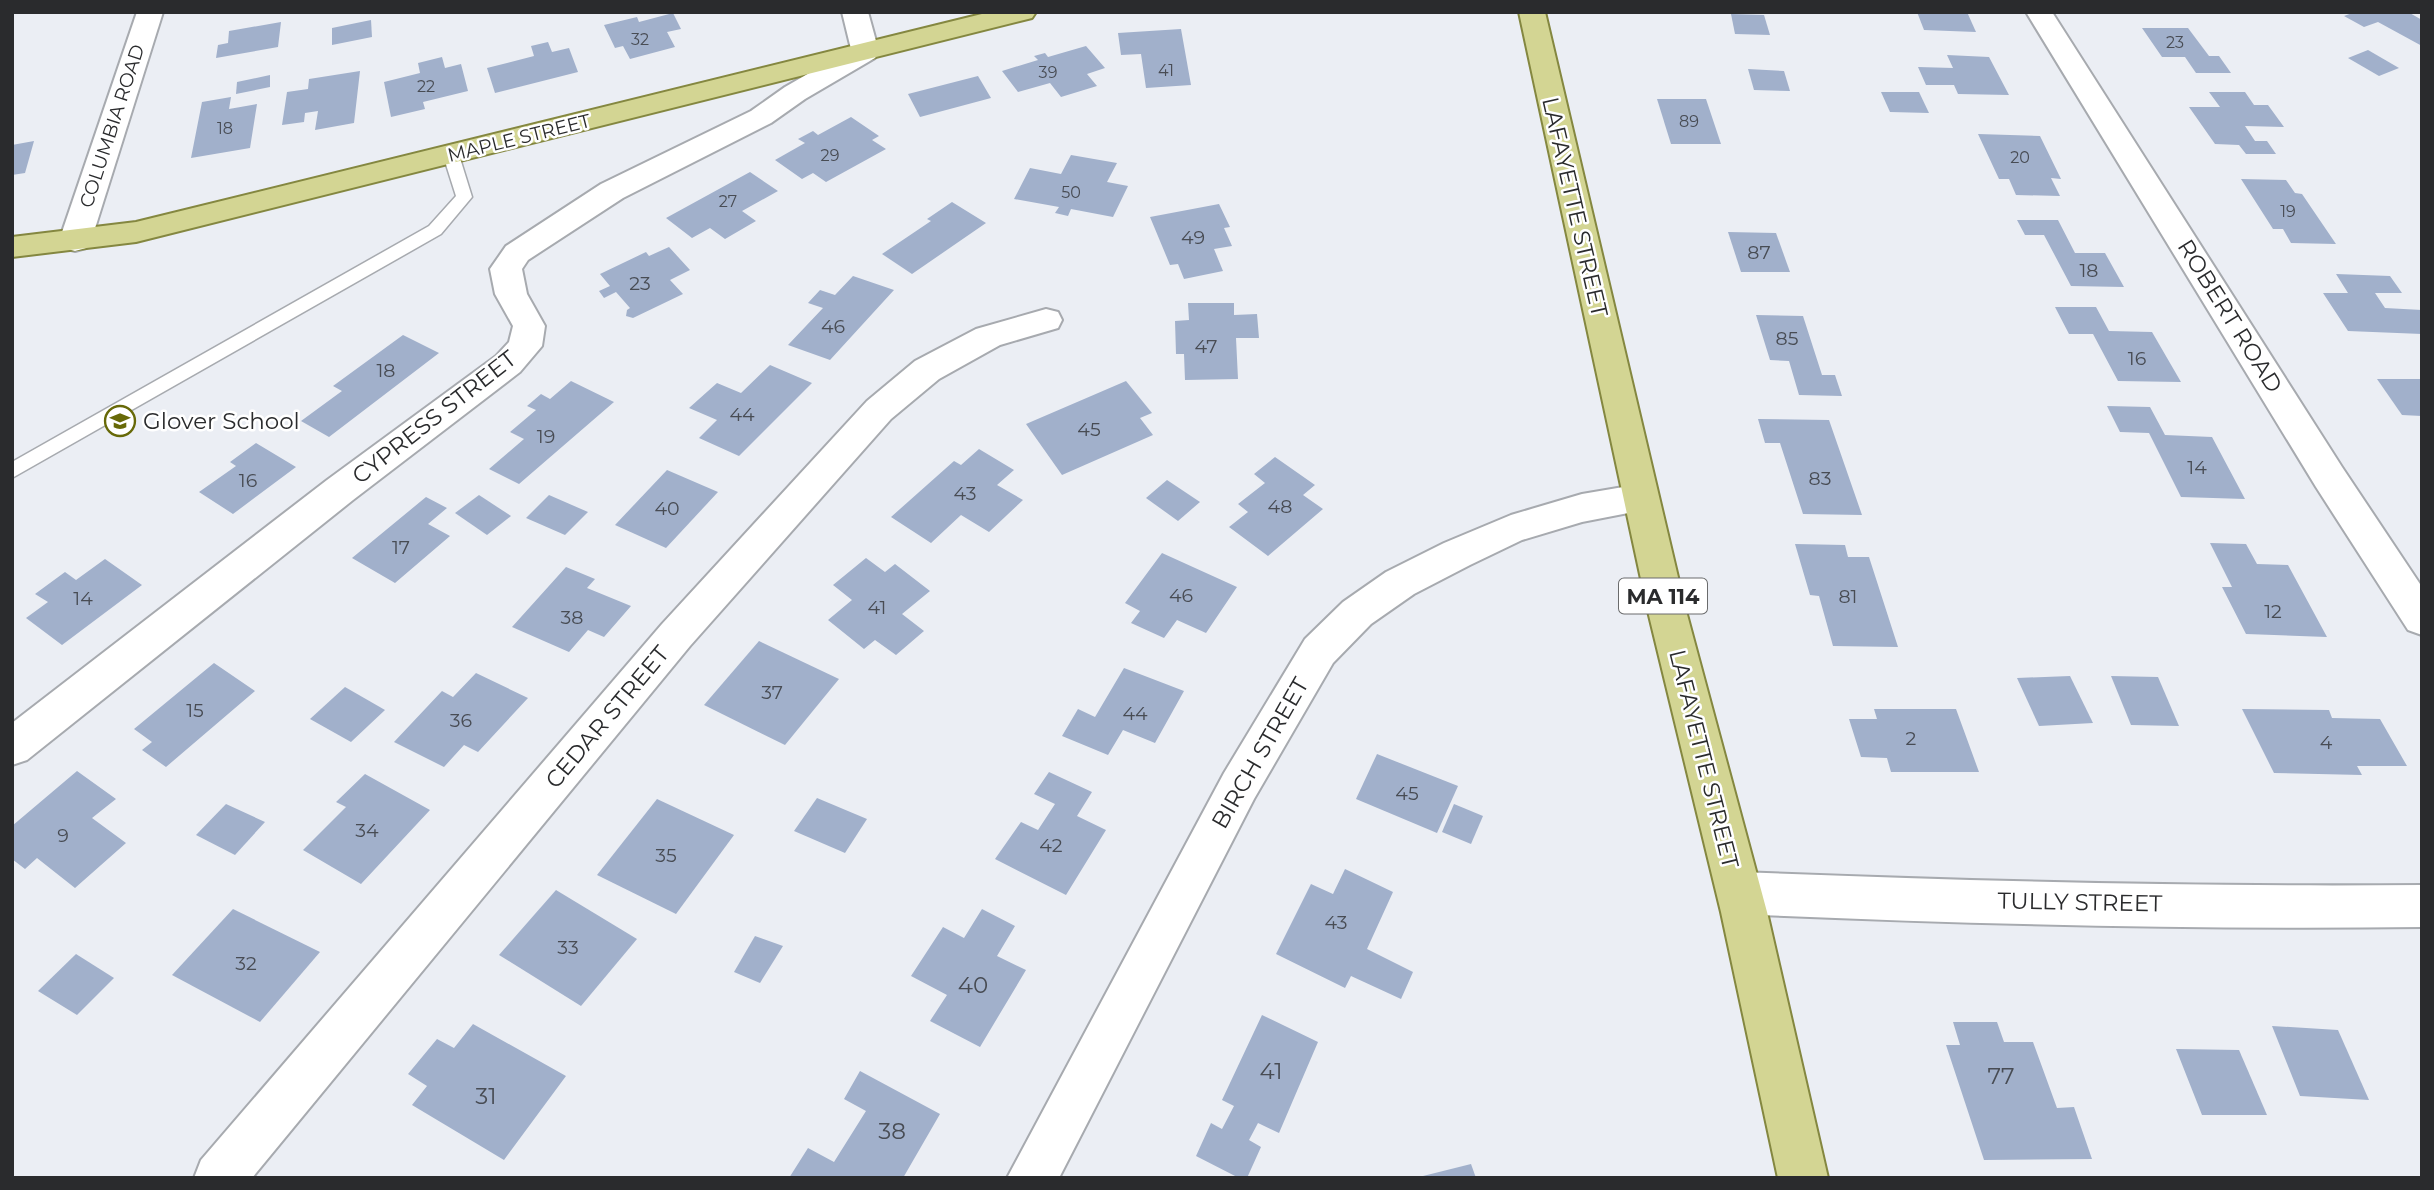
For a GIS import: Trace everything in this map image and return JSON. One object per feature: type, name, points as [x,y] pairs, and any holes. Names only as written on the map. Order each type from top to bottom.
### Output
[{"type":"main road","name":"MAPLE STREET","points":[[12,247],[136,232],[1023,12]]},
{"type":"main road","name":"LAFAYETTE STREET","points":[[1532,12],[1666,607],[1738,892],[1803,1178]]},
{"type":"street","name":"COLUMBIA ROAD","points":[[75,241],[150,12]]},
{"type":"street","points":[[855,12],[865,52]]},
{"type":"street","name":"ROBERT ROAD","points":[[2039,12],[2329,477],[2422,619]]},
{"type":"street","name":"CYPRESS STREET","points":[[12,747],[340,490],[508,364],[525,346],[529,326],[510,294],[506,270],[517,253],[612,191],[761,117],[795,93],[865,52]]},
{"type":"street","name":"CEDAR STREET","points":[[219,1178],[676,635],[879,410],[927,370],[976,343],[1046,320]]},
{"type":"street","name":"BIRCH STREET","points":[[1032,1178],[1239,786],[1320,651],[1357,613],[1400,583],[1457,554],[1511,529],[1582,508],[1641,498]]},
{"type":"street","name":"TULLY STREET","points":[[1738,892],[1882,899],[2332,907],[2422,906]]},
{"type":"lane","points":[[12,471],[435,230],[464,197],[451,155]]},
{"type":"building","points":[[1917,12],[1967,12],[1976,32],[1924,30]]},
{"type":"building","points":[[2355,12],[2408,12],[2422,20],[2422,46],[2378,22],[2364,27],[2344,16]]},
{"type":"building","points":[[673,13],[681,29],[667,32],[675,47],[630,59],[623,46],[615,48],[604,25],[637,17],[639,22]]},
{"type":"building","points":[[1731,14],[1764,15],[1770,35],[1735,34]]},
{"type":"building","points":[[371,20],[372,37],[332,45],[332,28]]},
{"type":"building","points":[[281,22],[278,47],[216,58],[218,45],[228,43],[229,31]]},
{"type":"building","points":[[2142,28],[2188,28],[2209,56],[2219,56],[2231,73],[2196,73],[2185,57],[2162,57]]},
{"type":"building","points":[[1181,29],[1191,85],[1146,88],[1141,54],[1121,55],[1118,33]]},
{"type":"building","points":[[548,42],[552,52],[569,48],[578,72],[495,93],[487,68],[534,56],[531,46]]},
{"type":"building","points":[[1086,46],[1105,68],[1087,74],[1097,86],[1061,97],[1050,83],[1018,92],[1002,71],[1038,60],[1034,56],[1045,53],[1048,57]]},
{"type":"building","points":[[2368,50],[2399,68],[2379,76],[2348,58]]},
{"type":"building","points":[[1947,55],[1989,57],[2009,95],[1958,94],[1954,85],[1926,85],[1918,67],[1953,68]]},
{"type":"building","points":[[442,57],[445,68],[461,64],[468,91],[423,102],[425,109],[391,117],[384,82],[420,73],[418,63]]},
{"type":"building","points":[[1748,69],[1784,71],[1790,91],[1754,90]]},
{"type":"building","points":[[360,71],[354,123],[315,130],[318,111],[305,113],[304,122],[282,125],[287,92],[308,89],[309,79]]},
{"type":"building","points":[[270,75],[270,87],[236,94],[237,82]]},
{"type":"building","points":[[978,76],[991,98],[920,117],[908,94]]},
{"type":"building","points":[[1881,92],[1919,92],[1929,113],[1890,112]]},
{"type":"building","points":[[2209,92],[2245,92],[2254,105],[2268,105],[2284,127],[2245,126],[2255,141],[2267,141],[2276,154],[2246,154],[2239,145],[2215,144],[2189,107],[2220,107]]},
{"type":"building","points":[[231,97],[229,109],[257,104],[250,148],[191,158],[202,102]]},
{"type":"building","points":[[1657,99],[1706,99],[1721,144],[1671,144]]},
{"type":"building","points":[[851,117],[879,136],[872,140],[886,149],[826,182],[813,173],[802,179],[775,160],[805,143],[798,139],[813,131],[818,135]]},
{"type":"building","points":[[1978,134],[2040,136],[2061,179],[2051,178],[2060,196],[2016,195],[2009,179],[1999,179]]},
{"type":"building","points":[[34,141],[25,173],[12,175],[12,145]]},
{"type":"building","points":[[1071,155],[1117,163],[1107,182],[1128,186],[1113,217],[1071,209],[1068,216],[1055,213],[1059,207],[1014,199],[1030,168],[1061,174]]},
{"type":"building","points":[[750,172],[778,191],[742,211],[756,221],[725,239],[710,228],[692,238],[666,218]]},
{"type":"building","points":[[2241,179],[2286,180],[2295,193],[2302,194],[2336,244],[2291,243],[2283,229],[2273,229]]},
{"type":"building","points":[[952,202],[986,223],[912,274],[882,254],[931,221],[927,219]]},
{"type":"building","points":[[1219,204],[1230,227],[1224,228],[1232,246],[1214,249],[1223,271],[1184,279],[1178,264],[1170,265],[1150,217]]},
{"type":"building","points":[[2017,220],[2058,220],[2075,253],[2105,253],[2124,287],[2071,286],[2044,235],[2025,235]]},
{"type":"building","points":[[1728,232],[1776,233],[1790,272],[1741,272]]},
{"type":"building","points":[[669,247],[690,270],[670,280],[683,294],[633,318],[626,316],[630,308],[616,292],[604,298],[599,291],[610,286],[600,274],[646,252],[649,256]]},
{"type":"building","points":[[2336,274],[2390,276],[2402,293],[2375,293],[2385,308],[2422,310],[2422,334],[2348,331],[2323,293],[2348,293]]},
{"type":"building","points":[[853,276],[894,290],[830,360],[788,345],[823,308],[808,303],[820,290],[835,295]]},
{"type":"building","points":[[1188,303],[1234,303],[1234,315],[1257,314],[1259,338],[1236,338],[1238,379],[1185,380],[1184,354],[1176,354],[1175,321],[1189,320]]},
{"type":"building","points":[[2055,307],[2096,307],[2109,331],[2152,332],[2181,382],[2118,381],[2093,334],[2069,334]]},
{"type":"building","points":[[1756,315],[1803,316],[1822,375],[1835,375],[1842,396],[1799,395],[1789,361],[1770,360]]},
{"type":"building","points":[[403,335],[439,353],[329,437],[301,421],[342,391],[333,386]]},
{"type":"building","points":[[770,365],[812,383],[739,456],[699,438],[717,420],[689,408],[717,383],[741,393]]},
{"type":"building","points":[[2377,379],[2422,379],[2422,416],[2402,415]]},
{"type":"building","points":[[571,381],[614,402],[519,484],[489,469],[524,439],[510,432],[536,410],[527,406],[541,394],[550,399]]},
{"type":"building","points":[[1126,381],[1152,413],[1140,418],[1153,435],[1062,475],[1026,424]]},
{"type":"building","points":[[2107,406],[2150,407],[2165,435],[2212,437],[2245,499],[2181,497],[2149,433],[2120,432]]},
{"type":"building","points":[[1758,419],[1829,420],[1862,515],[1803,514],[1780,443],[1765,443]]},
{"type":"building","points":[[256,443],[296,467],[233,514],[199,492],[236,466],[230,462]]},
{"type":"building","points":[[979,449],[1014,470],[997,485],[1023,500],[989,532],[961,515],[931,543],[891,517],[954,461],[961,465]]},
{"type":"building","points":[[1275,457],[1315,485],[1303,495],[1323,509],[1268,556],[1229,527],[1248,512],[1238,504],[1265,483],[1254,474]]},
{"type":"building","points":[[667,470],[718,492],[666,548],[615,525]]},
{"type":"building","points":[[1167,480],[1200,502],[1178,521],[1146,498]]},
{"type":"building","points":[[479,495],[511,516],[487,535],[455,513]]},
{"type":"building","points":[[549,495],[588,512],[565,535],[526,518]]},
{"type":"building","points":[[426,497],[447,508],[428,524],[450,536],[395,583],[352,558]]},
{"type":"building","points":[[2210,543],[2246,544],[2257,564],[2288,565],[2327,637],[2246,634],[2222,587],[2232,587]]},
{"type":"building","points":[[1795,544],[1845,545],[1848,557],[1869,557],[1898,647],[1833,646],[1819,596],[1810,595]]},
{"type":"building","points":[[1162,553],[1237,587],[1206,633],[1177,620],[1164,638],[1131,623],[1140,611],[1125,603]]},
{"type":"building","points":[[866,558],[885,572],[895,564],[930,591],[902,614],[924,631],[896,655],[875,640],[864,649],[828,620],[852,600],[833,585]]},
{"type":"building","points":[[105,559],[142,585],[62,645],[26,618],[48,602],[35,594],[65,572],[76,580]]},
{"type":"building","points":[[566,567],[595,579],[587,588],[631,606],[604,637],[588,630],[569,652],[512,627]]},
{"type":"building","points":[[759,641],[839,679],[785,745],[704,705]]},
{"type":"building","points":[[214,663],[255,691],[166,767],[142,750],[152,742],[134,729]]},
{"type":"building","points":[[1124,668],[1184,691],[1155,743],[1123,730],[1108,755],[1062,736],[1078,709],[1095,717]]},
{"type":"building","points":[[476,673],[528,698],[478,752],[464,745],[444,767],[394,742],[442,691],[453,697]]},
{"type":"building","points":[[2070,676],[2093,723],[2039,726],[2017,678]]},
{"type":"building","points":[[2111,676],[2158,677],[2179,726],[2131,725]]},
{"type":"building","points":[[345,687],[385,710],[351,742],[310,719]]},
{"type":"building","points":[[1874,709],[1956,709],[1979,772],[1891,772],[1887,758],[1861,757],[1849,719],[1877,719]]},
{"type":"building","points":[[2242,709],[2329,710],[2332,718],[2380,719],[2407,766],[2357,766],[2362,775],[2274,773]]},
{"type":"building","points":[[1377,754],[1458,786],[1437,833],[1356,799]]},
{"type":"building","points":[[77,771],[116,799],[92,818],[126,843],[75,888],[37,858],[25,869],[12,859],[12,826]]},
{"type":"building","points":[[1049,772],[1092,792],[1077,816],[1106,830],[1066,895],[995,859],[1021,822],[1038,830],[1055,804],[1034,794]]},
{"type":"building","points":[[365,774],[430,810],[361,884],[303,850],[346,807],[336,802]]},
{"type":"building","points":[[817,798],[867,819],[845,853],[794,831]]},
{"type":"building","points":[[657,799],[734,835],[676,914],[597,875]]},
{"type":"building","points":[[226,804],[265,822],[235,855],[196,835]]},
{"type":"building","points":[[1454,804],[1483,816],[1471,844],[1442,832]]},
{"type":"building","points":[[1345,869],[1393,892],[1367,949],[1413,972],[1401,999],[1351,976],[1345,988],[1276,954],[1311,884],[1333,894]]},
{"type":"building","points":[[556,890],[637,939],[581,1006],[499,955]]},
{"type":"building","points":[[233,909],[320,952],[260,1022],[172,975]]},
{"type":"building","points":[[982,909],[1015,926],[997,956],[1026,970],[980,1047],[930,1021],[947,995],[911,976],[943,927],[964,938]]},
{"type":"building","points":[[755,936],[783,946],[760,983],[734,972]]},
{"type":"building","points":[[76,954],[114,978],[77,1015],[38,991]]},
{"type":"building","points":[[1262,1015],[1318,1042],[1279,1133],[1258,1123],[1249,1140],[1261,1147],[1247,1178],[1239,1178],[1196,1156],[1211,1123],[1222,1129],[1234,1106],[1222,1100]]},
{"type":"building","points":[[1953,1022],[1997,1022],[2004,1042],[2033,1042],[2057,1108],[2074,1107],[2092,1159],[1984,1160],[1946,1045],[1960,1045]]},
{"type":"building","points":[[473,1024],[566,1076],[504,1160],[412,1105],[427,1086],[408,1074],[437,1039],[454,1048]]},
{"type":"building","points":[[2272,1026],[2338,1030],[2369,1100],[2300,1096]]},
{"type":"building","points":[[2176,1049],[2239,1050],[2267,1115],[2202,1115]]},
{"type":"building","points":[[860,1071],[940,1114],[903,1178],[789,1178],[808,1148],[834,1162],[866,1111],[844,1099]]},
{"type":"building","points":[[1471,1164],[1476,1178],[1419,1177]]},
{"type":"place","name":"Glover School","points":[[120,421]]}]
